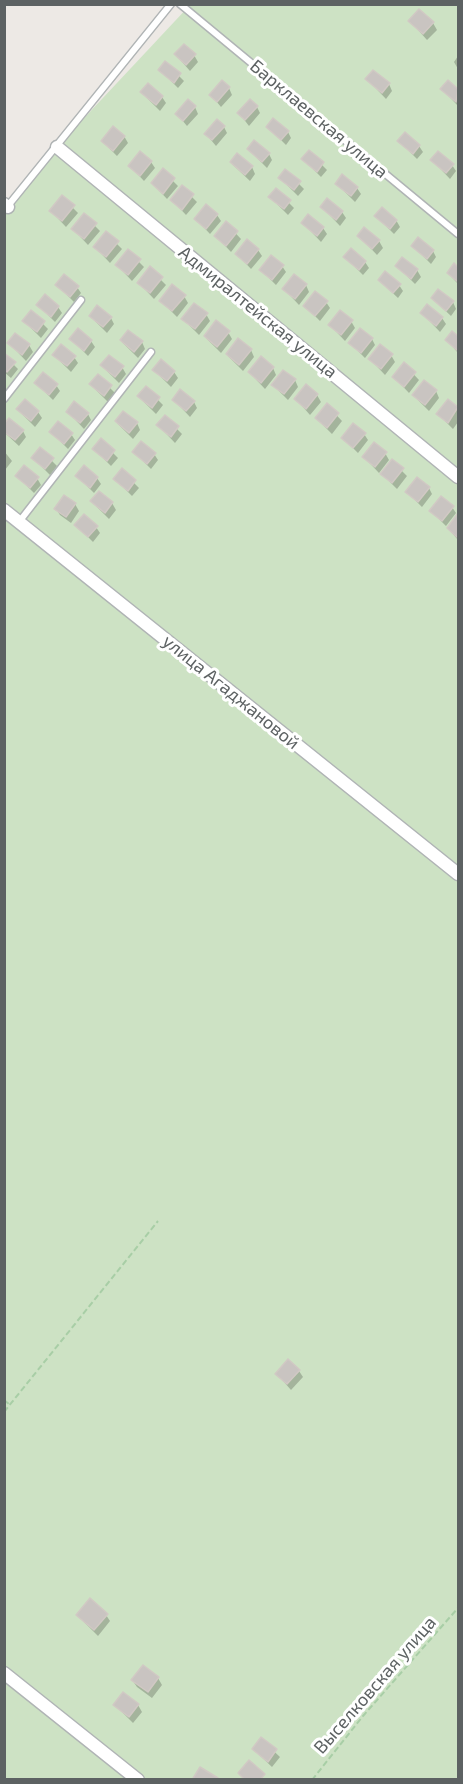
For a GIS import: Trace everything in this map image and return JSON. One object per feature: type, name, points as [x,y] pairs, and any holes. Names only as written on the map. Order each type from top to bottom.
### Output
[{"type":"street","name":"Адмиралтейская улица","points":[[57,147],[459,477]]},
{"type":"street","name":"улица Агаджановой","points":[[4,510],[459,874]]},
{"type":"street","points":[[4,1673],[138,1779]]},
{"type":"lane","points":[[6,207],[171,4]]},
{"type":"lane","name":"Барклаевская улица","points":[[180,4],[459,234]]},
{"type":"lane","points":[[4,399],[81,300]]},
{"type":"lane","points":[[19,522],[151,352]]},
{"type":"path","points":[[4,1412],[158,1221]]},
{"type":"path","points":[[4,1400],[10,1405]]},
{"type":"path","name":"Выселковская улица","points":[[312,1779],[363,1716],[459,1608]]},
{"type":"green space","points":[[190,5],[458,5],[458,1779],[5,1779],[4,211],[57,147]]},
{"type":"building","points":[[419,9],[434,22],[423,34],[408,21]]},
{"type":"building","points":[[184,44],[196,54],[186,65],[174,54]]},
{"type":"building","points":[[165,61],[181,73],[174,83],[158,70]]},
{"type":"building","points":[[373,70],[390,83],[382,93],[365,79]]},
{"type":"building","points":[[222,80],[230,87],[217,102],[209,95]]},
{"type":"building","points":[[448,80],[458,89],[456,102],[440,89]]},
{"type":"building","points":[[148,83],[163,96],[156,105],[140,92]]},
{"type":"building","points":[[188,99],[196,106],[183,121],[175,114]]},
{"type":"building","points":[[250,99],[258,106],[245,120],[237,113]]},
{"type":"building","points":[[273,118],[289,131],[281,140],[266,127]]},
{"type":"building","points":[[217,119],[225,126],[212,140],[204,134]]},
{"type":"building","points":[[113,126],[125,136],[113,151],[101,141]]},
{"type":"building","points":[[405,132],[420,145],[413,154],[397,141]]},
{"type":"building","points":[[254,140],[270,153],[262,162],[247,149]]},
{"type":"building","points":[[309,150],[324,162],[317,172],[301,159]]},
{"type":"building","points":[[140,151],[152,161],[140,176],[128,166]]},
{"type":"building","points":[[438,151],[454,164],[446,173],[430,160]]},
{"type":"building","points":[[237,153],[253,166],[245,175],[230,162]]},
{"type":"building","points":[[163,168],[175,178],[163,194],[151,183]]},
{"type":"building","points":[[285,169],[301,181],[294,190],[278,178]]},
{"type":"building","points":[[342,174],[358,187],[351,196],[335,184]]},
{"type":"building","points":[[182,185],[194,194],[182,210],[170,200]]},
{"type":"building","points":[[276,188],[291,200],[284,209],[268,197]]},
{"type":"building","points":[[62,195],[75,205],[62,221],[49,211]]},
{"type":"building","points":[[327,198],[343,211],[336,220],[320,207]]},
{"type":"building","points":[[206,204],[218,214],[206,229],[194,219]]},
{"type":"building","points":[[382,207],[397,220],[390,229],[374,216]]},
{"type":"building","points":[[84,213],[97,223],[84,239],[71,229]]},
{"type":"building","points":[[308,214],[324,227],[317,236],[301,223]]},
{"type":"building","points":[[226,221],[238,231],[226,246],[214,236]]},
{"type":"building","points":[[364,227],[380,240],[372,249],[357,236]]},
{"type":"building","points":[[106,231],[119,241],[106,257],[93,247]]},
{"type":"building","points":[[418,237],[434,250],[427,259],[411,246]]},
{"type":"building","points":[[247,239],[259,249],[247,264],[235,254]]},
{"type":"building","points":[[351,248],[366,261],[359,270],[343,257]]},
{"type":"building","points":[[128,249],[141,259],[128,275],[115,265]]},
{"type":"building","points":[[271,255],[284,265],[272,280],[259,270]]},
{"type":"building","points":[[402,257],[418,269],[411,279],[395,266]]},
{"type":"building","points":[[454,263],[458,267],[458,282],[447,273]]},
{"type":"building","points":[[150,266],[163,277],[150,293],[137,283]]},
{"type":"building","points":[[385,271],[401,284],[393,293],[378,280]]},
{"type":"building","points":[[64,274],[79,286],[70,297],[55,285]]},
{"type":"building","points":[[294,274],[307,284],[295,299],[282,289]]},
{"type":"building","points":[[172,284],[186,295],[172,311],[159,301]]},
{"type":"building","points":[[438,289],[454,301],[446,311],[431,298]]},
{"type":"building","points":[[315,291],[328,301],[315,316],[303,306]]},
{"type":"building","points":[[45,294],[59,306],[51,317],[36,305]]},
{"type":"building","points":[[194,303],[208,313],[195,329],[181,319]]},
{"type":"building","points":[[427,304],[443,317],[436,326],[420,313]]},
{"type":"building","points":[[97,305],[112,317],[103,327],[89,316]]},
{"type":"building","points":[[31,310],[45,321],[37,332],[22,321]]},
{"type":"building","points":[[340,310],[353,320],[341,335],[328,325]]},
{"type":"building","points":[[216,320],[230,331],[217,347],[204,336]]},
{"type":"building","points":[[78,328],[92,340],[84,351],[69,339]]},
{"type":"building","points":[[360,328],[373,338],[361,353],[348,343]]},
{"type":"building","points":[[128,330],[143,341],[134,352],[120,340]]},
{"type":"building","points":[[452,331],[458,336],[458,351],[445,340]]},
{"type":"building","points":[[15,333],[30,344],[22,355],[7,343]]},
{"type":"building","points":[[238,338],[252,349],[239,365],[226,354]]},
{"type":"building","points":[[61,344],[76,356],[67,366],[52,355]]},
{"type":"building","points":[[380,344],[393,354],[381,369],[368,359]]},
{"type":"building","points":[[4,353],[16,362],[7,372],[4,370]]},
{"type":"building","points":[[109,355],[124,366],[115,377],[100,365]]},
{"type":"building","points":[[261,356],[274,367],[261,383],[248,372]]},
{"type":"building","points":[[161,359],[175,371],[167,381],[152,370]]},
{"type":"building","points":[[404,362],[416,372],[404,387],[392,377]]},
{"type":"building","points":[[283,370],[296,379],[284,394],[271,385]]},
{"type":"building","points":[[43,372],[58,384],[49,395],[34,383]]},
{"type":"building","points":[[98,374],[112,385],[104,396],[89,384]]},
{"type":"building","points":[[424,380],[437,390],[425,405],[412,395]]},
{"type":"building","points":[[306,384],[318,394],[306,409],[294,399]]},
{"type":"building","points":[[146,386],[160,397],[152,408],[137,396]]},
{"type":"building","points":[[180,389],[195,401],[186,411],[172,400]]},
{"type":"building","points":[[25,399],[39,411],[31,421],[16,409]]},
{"type":"building","points":[[448,399],[458,407],[448,423],[436,414]]},
{"type":"building","points":[[74,401],[89,413],[80,423],[66,412]]},
{"type":"building","points":[[327,403],[339,413],[327,428],[315,418]]},
{"type":"building","points":[[123,411],[138,422],[129,433],[115,421]]},
{"type":"building","points":[[165,415],[179,426],[171,437],[156,425]]},
{"type":"building","points":[[9,418],[24,430],[15,440],[4,432],[4,424]]},
{"type":"building","points":[[58,421],[73,433],[64,444],[49,432]]},
{"type":"building","points":[[353,423],[366,433],[353,448],[341,438]]},
{"type":"building","points":[[101,438],[115,450],[107,461],[92,449]]},
{"type":"building","points":[[141,441],[156,453],[147,464],[132,452]]},
{"type":"building","points":[[374,442],[387,452],[375,467],[362,457]]},
{"type":"building","points":[[40,447],[54,458],[45,469],[31,458]]},
{"type":"building","points":[[392,459],[404,468],[392,483],[380,474]]},
{"type":"building","points":[[24,465],[39,477],[30,488],[15,476]]},
{"type":"building","points":[[84,465],[98,477],[90,488],[75,476]]},
{"type":"building","points":[[122,468],[136,480],[128,491],[113,479]]},
{"type":"building","points":[[417,477],[430,487],[418,502],[405,492]]},
{"type":"building","points":[[99,491],[113,502],[105,513],[90,501]]},
{"type":"building","points":[[64,495],[76,503],[66,517],[54,509]]},
{"type":"building","points":[[441,496],[454,506],[442,521],[429,511]]},
{"type":"building","points":[[458,513],[458,538],[447,528]]},
{"type":"building","points":[[84,514],[98,526],[88,537],[74,525]]},
{"type":"building","points":[[288,1359],[300,1370],[287,1384],[275,1374]]},
{"type":"building","points":[[90,1598],[108,1614],[94,1630],[76,1615]]},
{"type":"building","points":[[143,1665],[159,1677],[148,1692],[131,1680]]},
{"type":"building","points":[[123,1692],[139,1704],[129,1717],[113,1705]]},
{"type":"building","points":[[261,1737],[277,1749],[268,1762],[252,1749]]},
{"type":"building","points":[[249,1760],[265,1774],[260,1780],[245,1780],[238,1773]]},
{"type":"building","points":[[200,1767],[218,1778],[217,1780],[192,1780]]}]
